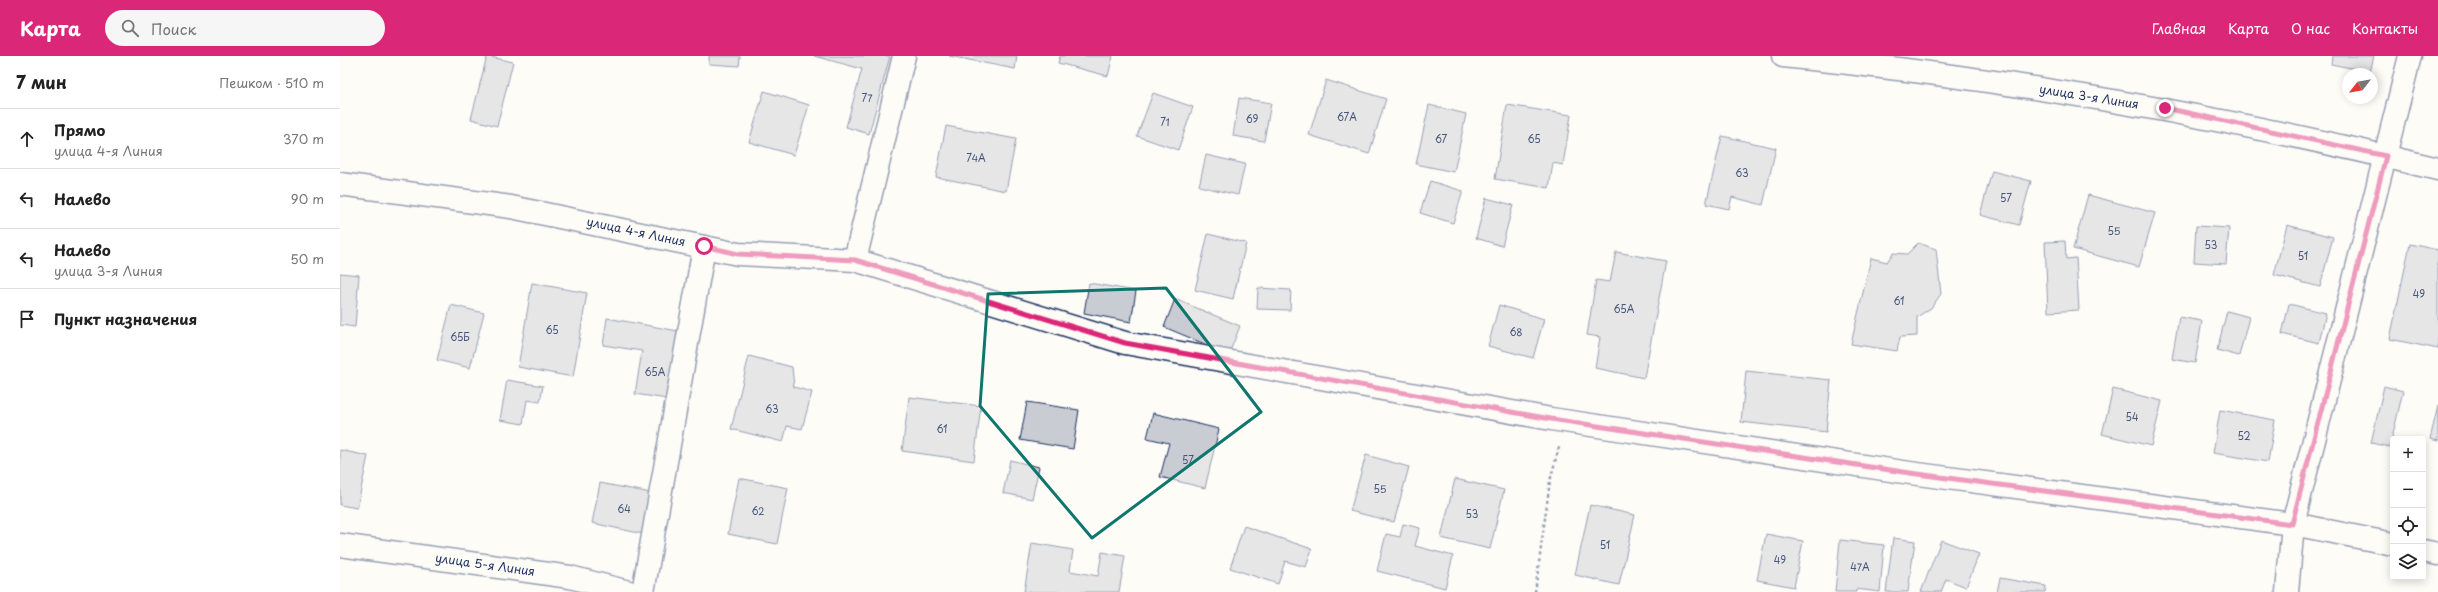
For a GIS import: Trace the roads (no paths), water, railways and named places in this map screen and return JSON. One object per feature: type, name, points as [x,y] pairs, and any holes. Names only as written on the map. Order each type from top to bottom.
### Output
[{"type":"street","points":[[855,260],[904,56]]},
{"type":"street","name":"улица 3-я Линия","points":[[1783,56],[1895,67],[2165,108],[2386,156],[2438,169]]},
{"type":"street","points":[[2287,592],[2292,524],[2410,56]]},
{"type":"street","name":"улица 4-я Линия","points":[[340,184],[511,207],[738,254],[855,260],[1125,343],[1566,422],[1910,473],[2292,524],[2390,543]]},
{"type":"street","points":[[643,592],[704,246]]},
{"type":"street","name":"улица 5-я Линия","points":[[340,545],[570,577],[629,592]]},
{"type":"street","points":[[2426,552],[2438,554]]}]
